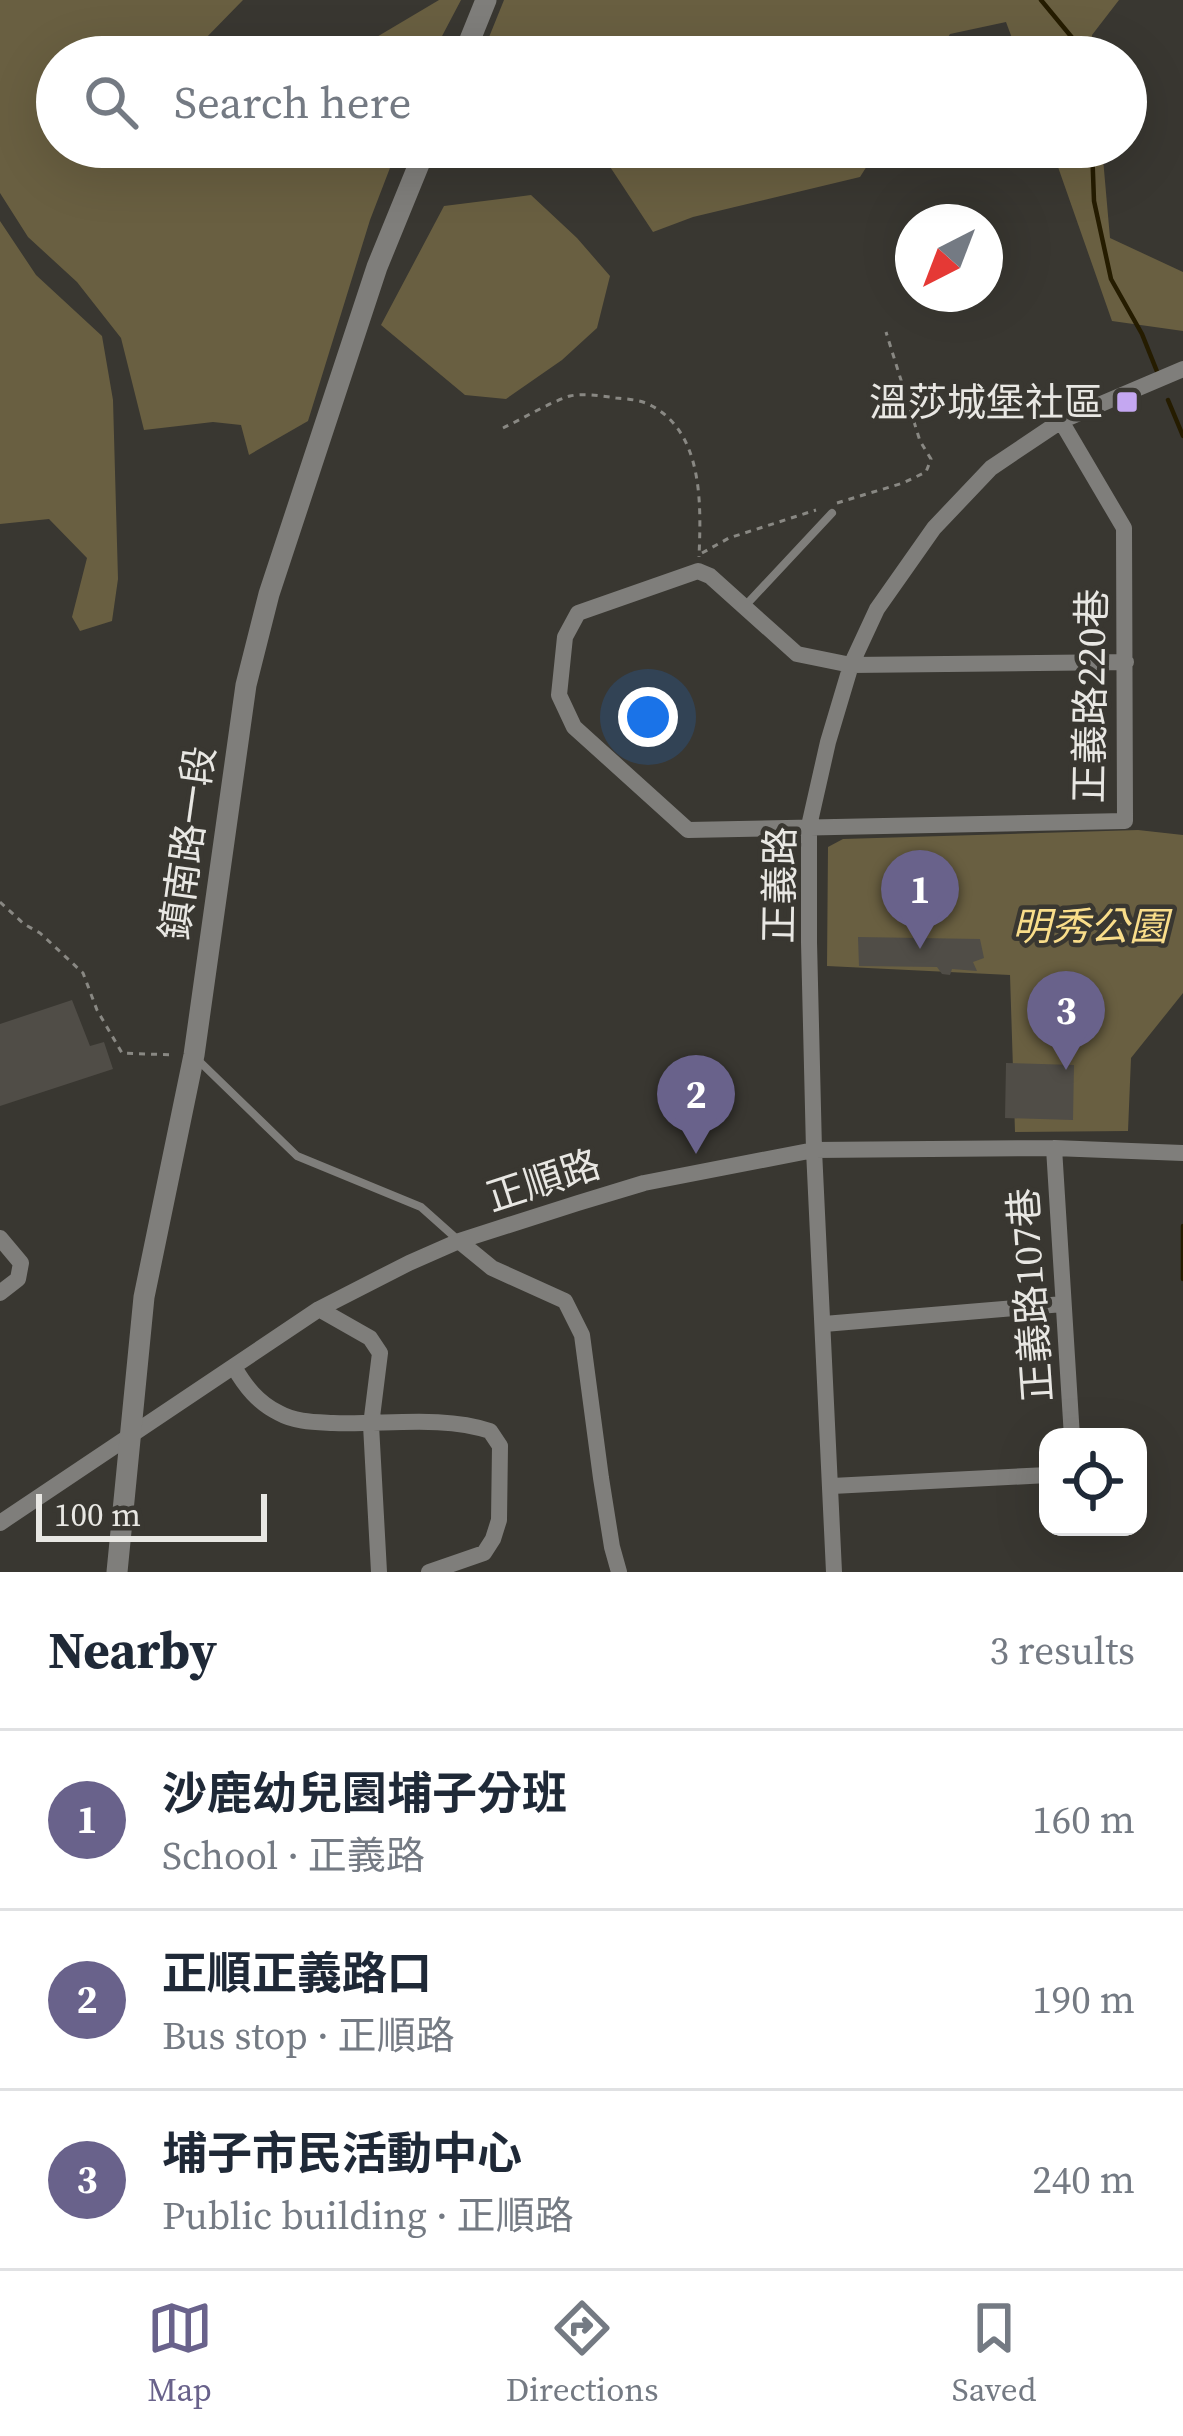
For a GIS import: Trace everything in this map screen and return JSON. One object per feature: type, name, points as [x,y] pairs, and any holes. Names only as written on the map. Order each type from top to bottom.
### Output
[{"type":"street","points":[[472,36],[486,0]]},
{"type":"street","name":"鎮南路一段","points":[[117,1572],[144,1297],[194,1055],[246,685],[269,594],[376,267],[417,168]]},
{"type":"street","name":"正義路","points":[[834,1572],[814,1150],[809,826],[850,665],[877,609],[934,528],[991,468],[1061,421],[1183,369]]},
{"type":"street","name":"正義路220巷","points":[[809,826],[1125,821],[1124,528],[1061,421]]},
{"type":"street","points":[[809,826],[688,830],[574,727],[559,695],[565,637],[578,613],[699,563],[797,654],[850,665],[1126,662]]},
{"type":"street","name":"正順路","points":[[0,1523],[320,1309],[459,1241],[644,1183],[814,1150],[1054,1148],[1183,1153]]},
{"type":"street","name":"正義路107巷","points":[[1054,1148],[1071,1428]]},
{"type":"street","points":[[0,1238],[21,1263],[18,1279],[0,1293]]},
{"type":"street","points":[[459,1241],[492,1268],[565,1300],[582,1335],[612,1547],[620,1572]]},
{"type":"street","points":[[824,1324],[1063,1304]]},
{"type":"street","points":[[320,1309],[370,1338],[380,1353],[371,1425],[379,1572]]},
{"type":"street","points":[[235,1366],[260,1401],[306,1421],[471,1424],[490,1431],[500,1447],[499,1520],[493,1539],[484,1553],[429,1572]]},
{"type":"street","points":[[832,1486],[1039,1475]]},
{"type":"lane","points":[[744,608],[832,513]]},
{"type":"lane","points":[[194,1055],[297,1156],[421,1207],[459,1241]]},
{"type":"path","points":[[699,563],[729,538],[926,472],[931,459],[920,441],[886,332]]},
{"type":"path","points":[[503,428],[572,396],[650,404],[682,438],[692,462],[701,496],[699,563]]},
{"type":"path","points":[[0,902],[83,973],[97,1010],[122,1053],[194,1055]]},
{"type":"green space","points":[[0,0],[243,0],[208,36],[36,36],[36,168],[390,168],[308,421],[249,455],[241,425],[213,422],[144,430],[121,338],[77,282],[28,237],[0,193]]},
{"type":"green space","points":[[439,0],[461,0],[442,36],[378,36]]},
{"type":"green space","points":[[504,0],[1119,0],[1092,36],[1011,36],[1006,22],[949,36],[489,36]]},
{"type":"green space","points":[[611,168],[866,168],[860,177],[693,217],[653,232]]},
{"type":"green space","points":[[1058,168],[1104,168],[1110,238],[1183,272],[1183,331],[1112,321]]},
{"type":"green space","points":[[531,195],[610,276],[597,328],[562,360],[506,399],[465,395],[381,325],[444,206]]},
{"type":"green space","points":[[0,221],[36,275],[102,336],[113,400],[118,579],[112,621],[80,631],[72,617],[87,558],[49,519],[0,524]]},
{"type":"green space","name":"明秀公園","points":[[1138,830],[1183,835],[1183,993],[1131,1058],[1128,1131],[1015,1132],[1010,975],[827,966],[828,847],[843,839]]},
{"type":"building","points":[[858,937],[980,939],[984,958],[973,962],[977,971],[952,969],[950,975],[937,967],[859,966]]},
{"type":"building","points":[[72,1000],[90,1046],[104,1042],[113,1069],[0,1106],[0,1024]]},
{"type":"building","points":[[1006,1063],[1074,1065],[1073,1120],[1005,1118]]},
{"type":"waterway","points":[[1041,0],[1071,36]]},
{"type":"waterway","points":[[1093,168],[1094,201],[1111,279],[1158,374]]},
{"type":"waterway","points":[[1168,400],[1183,436]]},
{"type":"waterway","points":[[1183,1226],[1183,1279]]},
{"type":"place","name":"溫莎城堡社區","points":[[1127,402]]},
{"type":"place","name":"沙鹿幼兒園埔子分班","points":[[920,949]]},
{"type":"place","name":"埔子市民活動中心","points":[[1066,1070]]},
{"type":"place","name":"正順正義路口","points":[[696,1154]]}]
